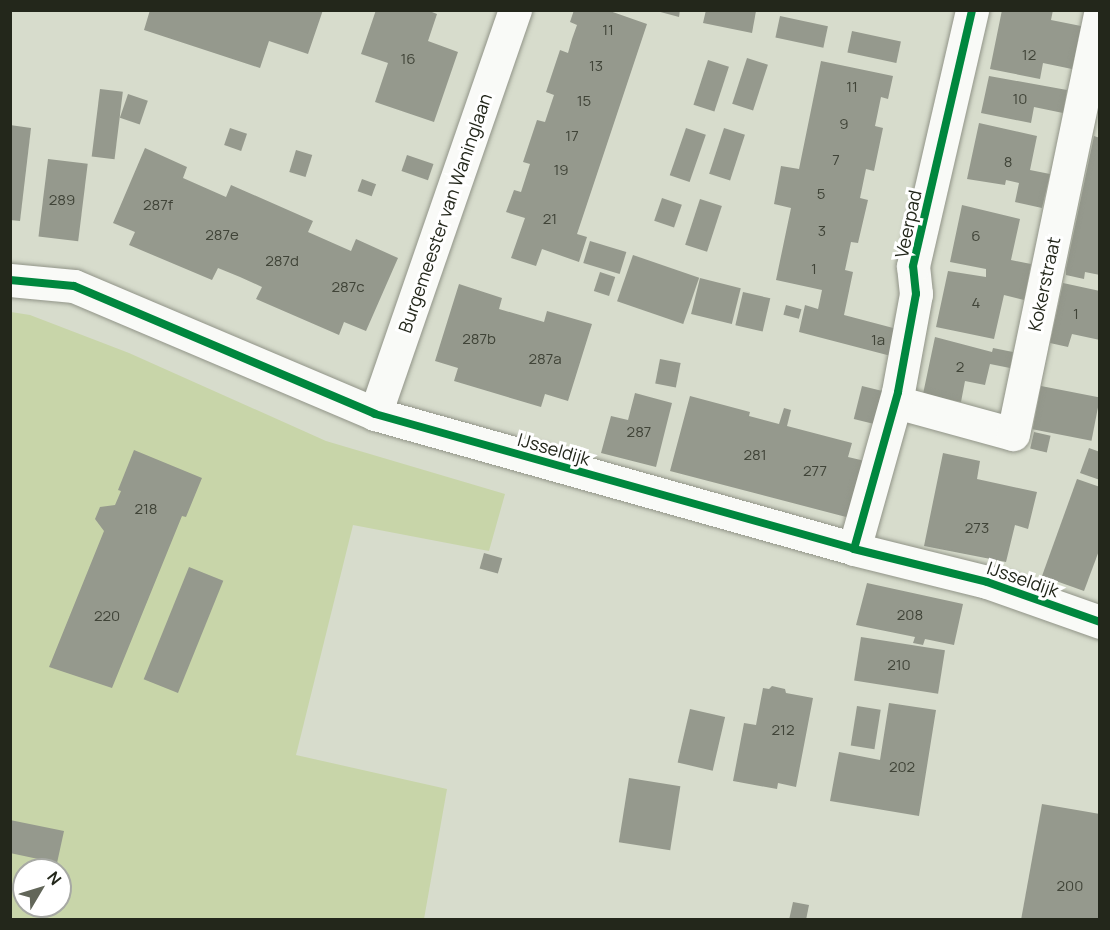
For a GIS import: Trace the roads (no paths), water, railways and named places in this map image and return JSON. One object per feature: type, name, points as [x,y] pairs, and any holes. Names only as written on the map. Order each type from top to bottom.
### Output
[{"type":"street","name":"Burgemeester van Waninglaan","points":[[375,414],[515,10]]},
{"type":"street","name":"Veerpad","points":[[854,549],[896,402],[916,294],[913,266],[972,10]]},
{"type":"street","name":"Kokerstraat","points":[[896,402],[1013,434],[1100,15]]},
{"type":"street","name":"IJsseldijk","points":[[10,280],[74,286],[375,414],[854,549],[987,582],[1100,622]]}]
